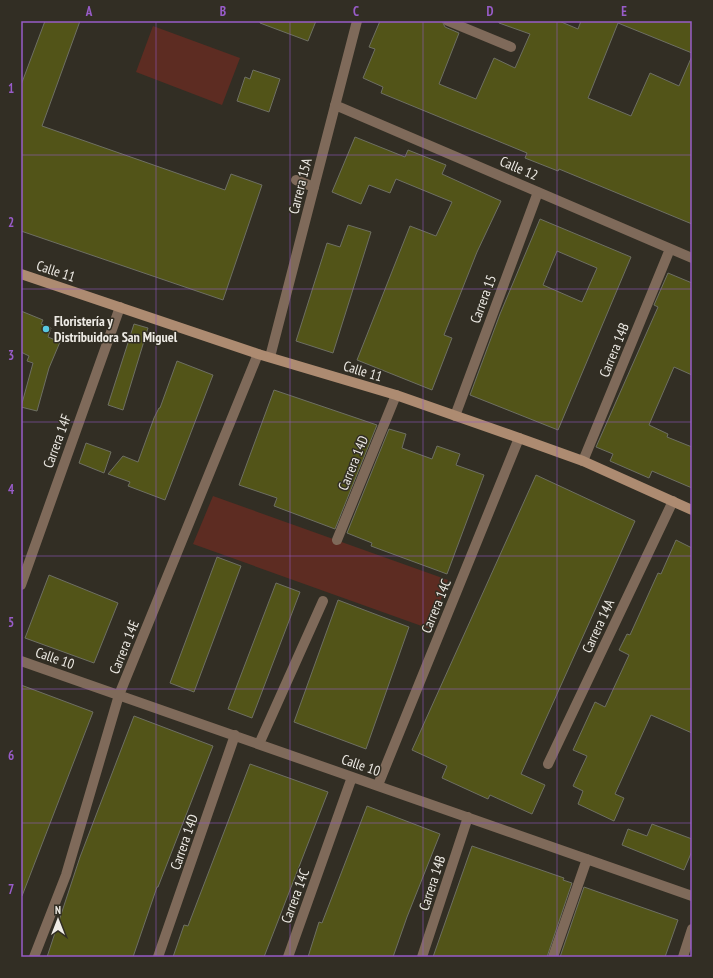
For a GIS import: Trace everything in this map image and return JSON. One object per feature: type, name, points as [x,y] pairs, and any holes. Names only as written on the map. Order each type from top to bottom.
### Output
[{"type":"street","name":"Carrera 15A","points":[[270,357],[357,21]]},
{"type":"street","points":[[448,21],[512,47]]},
{"type":"street","name":"Calle 12","points":[[335,104],[692,258]]},
{"type":"street","points":[[296,180],[314,187]]},
{"type":"street","name":"Carrera 15","points":[[455,416],[538,192]]},
{"type":"street","name":"Carrera 14B","points":[[583,461],[670,249]]},
{"type":"street","name":"Calle 11","points":[[21,274],[258,354],[396,395],[519,438],[583,461],[692,510]]},
{"type":"street","name":"Carrera 14F","points":[[21,585],[24,564],[120,307]]},
{"type":"street","name":"Carrera 14E","points":[[34,957],[66,875],[119,694],[258,354]]},
{"type":"street","name":"Carrera 14D","points":[[337,540],[396,395]]},
{"type":"street","name":"Carrera 14C","points":[[378,785],[519,438]]},
{"type":"street","name":"Carrera 14A","points":[[548,764],[672,500]]},
{"type":"street","points":[[259,744],[323,601]]},
{"type":"street","name":"Calle 10","points":[[21,661],[119,694],[692,896]]},
{"type":"street","name":"Carrera 14D","points":[[158,957],[234,735]]},
{"type":"street","name":"Carrera 14C","points":[[288,957],[352,777]]},
{"type":"street","name":"Carrera 14B","points":[[422,957],[468,817]]},
{"type":"street","points":[[553,957],[587,859]]},
{"type":"street","points":[[683,957],[692,929]]},
{"type":"shaded area","points":[[153,26],[240,58],[222,105],[136,72]]},
{"type":"shaded area","points":[[213,496],[448,580],[430,629],[193,544]]},
{"type":"building","points":[[45,21],[80,21],[42,126],[225,190],[231,174],[262,185],[223,300],[21,231],[21,85]]},
{"type":"building","points":[[260,21],[316,21],[308,41],[260,23]]},
{"type":"building","points":[[380,21],[442,21],[445,27],[459,33],[439,84],[476,99],[494,58],[515,68],[530,34],[499,23],[499,21],[559,21],[578,29],[581,21],[692,21],[692,53],[618,23],[588,98],[631,116],[650,73],[679,86],[692,56],[692,224],[559,169],[558,171],[525,158],[527,153],[381,93],[383,87],[363,78],[375,49],[369,47]]},
{"type":"building","points":[[253,70],[280,79],[269,112],[237,101],[245,77],[250,79]]},
{"type":"building","points":[[355,137],[405,157],[408,150],[446,165],[442,174],[501,201],[477,252],[444,335],[452,338],[432,390],[357,360],[410,226],[436,236],[452,202],[396,179],[390,193],[369,185],[361,204],[332,192]]},
{"type":"building","points":[[540,219],[631,257],[558,430],[470,395],[500,314]],"holes":[[[557,251],[597,268],[582,302],[543,285]]]},
{"type":"building","points":[[348,225],[371,232],[333,353],[296,341],[327,243],[340,247]]},
{"type":"building","points":[[668,273],[692,283],[692,375],[674,367],[649,425],[668,434],[667,437],[692,447],[692,488],[652,471],[649,478],[610,461],[613,454],[596,447],[658,307],[654,305]]},
{"type":"building","points":[[21,311],[43,320],[41,324],[51,328],[48,337],[60,342],[49,368],[37,411],[21,407],[33,363],[27,361],[29,356],[21,352]]},
{"type":"building","points":[[134,324],[148,328],[123,410],[108,405]]},
{"type":"building","points":[[177,361],[213,375],[165,500],[128,486],[130,482],[108,474],[123,456],[138,462]]},
{"type":"building","points":[[274,390],[377,425],[335,529],[274,506],[277,498],[239,485]]},
{"type":"building","points":[[389,429],[406,434],[402,448],[432,459],[437,446],[460,454],[456,465],[484,475],[447,574],[371,546],[372,543],[347,533]]},
{"type":"building","points":[[86,443],[111,452],[104,473],[79,463]]},
{"type":"building","points":[[536,475],[635,521],[521,774],[545,785],[532,814],[490,795],[488,799],[442,778],[447,766],[412,750]]},
{"type":"building","points":[[676,540],[692,548],[692,733],[651,715],[615,794],[624,798],[614,821],[578,804],[583,791],[573,786],[587,756],[573,750],[595,702],[605,707],[629,655],[619,650],[627,634],[630,635],[658,573],[661,574]]},
{"type":"building","points":[[217,557],[241,566],[194,692],[170,683]]},
{"type":"building","points":[[49,575],[118,603],[94,663],[25,638]]},
{"type":"building","points":[[276,583],[300,592],[252,718],[228,709]]},
{"type":"building","points":[[338,600],[409,627],[366,749],[294,722]]},
{"type":"building","points":[[21,685],[93,712],[22,896],[21,895]]},
{"type":"building","points":[[134,716],[213,746],[157,887],[133,957],[47,957],[80,857]]},
{"type":"building","points":[[250,764],[328,792],[264,957],[173,957],[184,925],[188,926]]},
{"type":"building","points":[[367,806],[440,834],[393,957],[308,957],[319,922],[322,923]]},
{"type":"building","points":[[652,824],[692,839],[692,851],[684,870],[622,845],[628,829],[647,836]]},
{"type":"building","points":[[472,846],[564,878],[563,880],[572,883],[547,957],[433,957]]},
{"type":"building","points":[[584,887],[678,920],[665,957],[560,957]]},
{"type":"place","name":"Floristería y Distribuidora San Miguel","points":[[46,329]]}]
